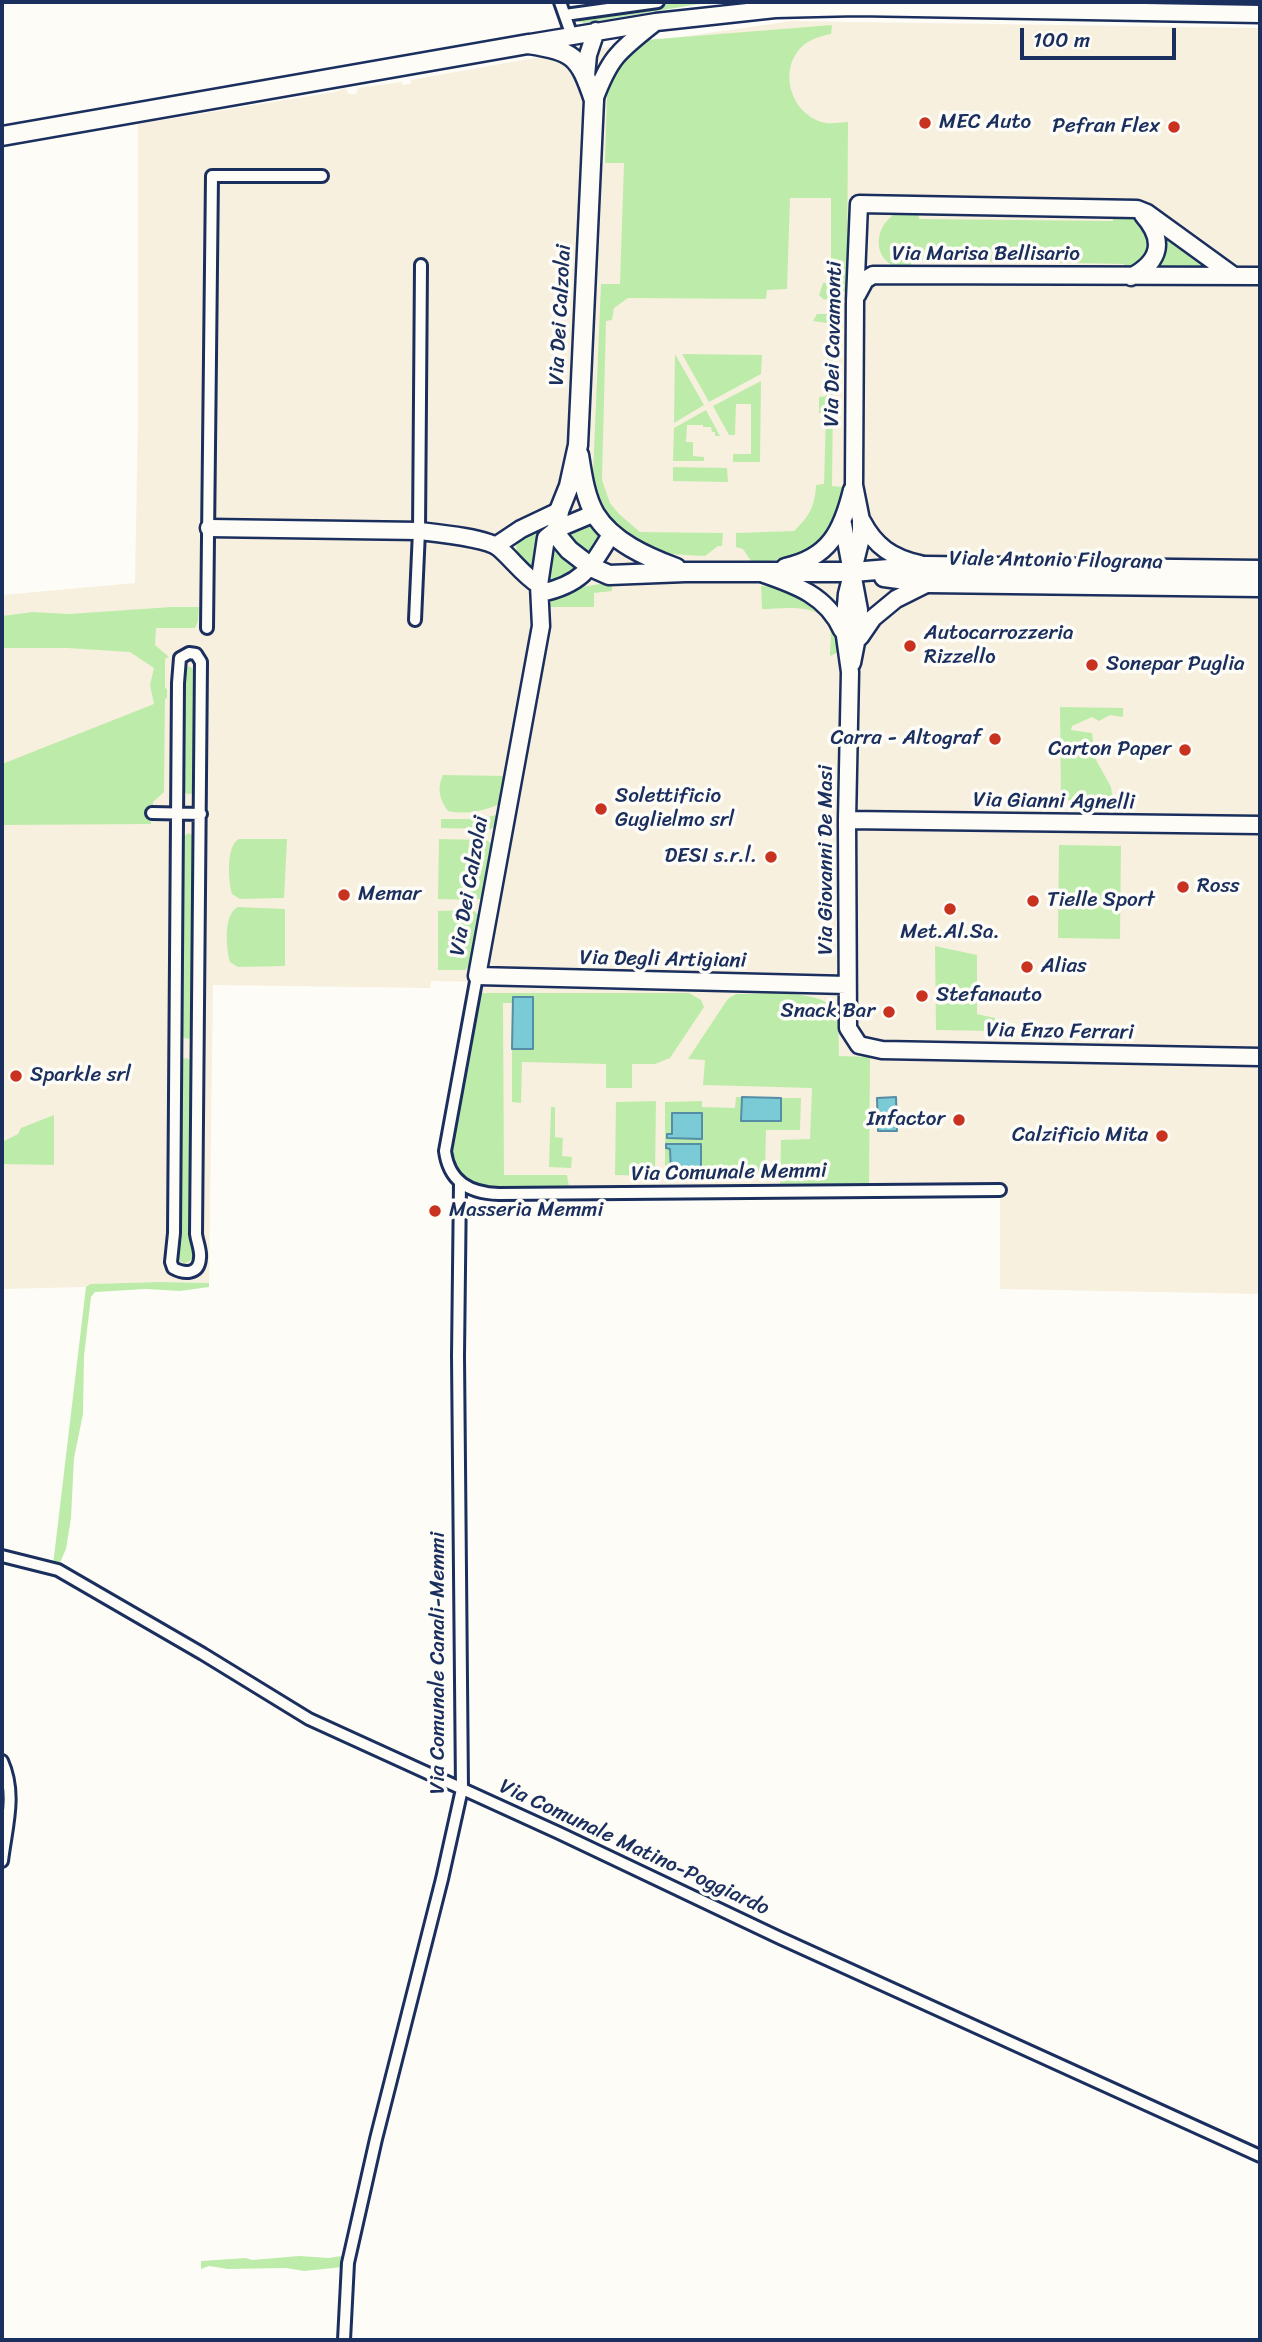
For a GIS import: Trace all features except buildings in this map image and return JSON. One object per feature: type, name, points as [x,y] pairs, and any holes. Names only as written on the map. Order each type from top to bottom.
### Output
[{"type":"main road","points":[[2,136],[527,44],[558,48],[577,61],[586,76],[594,100]]},
{"type":"main road","name":"Via Dei Calzolai","points":[[556,530],[578,444],[594,100]]},
{"type":"main road","points":[[578,444],[582,478],[595,513],[612,533],[643,555],[685,572]]},
{"type":"main road","points":[[556,530],[569,550],[591,567]]},
{"type":"main road","name":"Viale Antonio Filograna","points":[[591,567],[609,575],[853,572],[1260,587]]},
{"type":"main road","name":"Viale Antonio Filograna","points":[[927,574],[1260,570]]},
{"type":"street","points":[[560,2],[572,36]]},
{"type":"street","points":[[565,15],[658,2]]},
{"type":"street","points":[[527,44],[656,22],[775,9],[856,4],[1260,14]]},
{"type":"street","points":[[594,100],[604,72],[619,51],[656,22]]},
{"type":"street","points":[[596,31],[604,72]]},
{"type":"street","points":[[586,76],[588,55],[596,31]]},
{"type":"street","points":[[207,628],[212,176],[322,176]]},
{"type":"street","name":"Via Dei Cavamonti","points":[[854,485],[855,301],[859,204],[1137,209]]},
{"type":"street","points":[[1137,209],[1147,213],[1234,276]]},
{"type":"street","points":[[1131,277],[1145,270],[1155,257],[1157,242],[1153,227],[1137,209]]},
{"type":"street","points":[[415,620],[419,531],[421,265]]},
{"type":"street","name":"Via Marisa Bellisario","points":[[855,301],[865,280],[873,275],[1260,276]]},
{"type":"street","points":[[851,643],[845,610],[861,538],[861,520],[854,485]]},
{"type":"street","points":[[760,572],[802,564],[835,539],[843,523],[854,485]]},
{"type":"street","points":[[497,545],[521,529],[559,510]]},
{"type":"street","points":[[556,530],[595,513]]},
{"type":"street","points":[[851,643],[873,618],[927,574],[875,543],[861,520]]},
{"type":"street","points":[[843,523],[853,572]]},
{"type":"street","points":[[209,527],[450,534],[497,545],[540,589],[551,591],[581,577],[591,567],[612,533]]},
{"type":"street","name":"Via Dei Calzolai","points":[[460,1184],[450,1170],[446,1158],[446,1142],[541,626],[540,589],[546,538],[556,530]]},
{"type":"street","points":[[760,572],[814,595],[833,613],[851,643]]},
{"type":"street","name":"Via Giovanni De Masi","points":[[851,643],[847,985],[848,1028],[859,1045]]},
{"type":"street","points":[[190,653],[196,654],[201,662],[201,814],[196,1234],[201,1255],[194,1270],[183,1273],[173,1268],[171,1262],[174,1233],[179,662],[183,654],[190,653]]},
{"type":"street","points":[[152,813],[201,814]]},
{"type":"street","name":"Via Gianni Agnelli","points":[[847,820],[1260,825]]},
{"type":"street","name":"Via Degli Artigiani","points":[[477,976],[847,985]]},
{"type":"street","name":"Via Enzo Ferrari","points":[[859,1045],[882,1050],[1260,1057]]},
{"type":"street","points":[[176,1049],[198,1049]]},
{"type":"street","name":"Via Comunale Memmi","points":[[460,1184],[474,1191],[499,1194],[1000,1190]]},
{"type":"street","name":"Via Comunale Canali-Memmi","points":[[344,2340],[348,2263],[462,1788],[458,1384],[460,1184]]},
{"type":"street","name":"Via Comunale Matino-Poggiardo","points":[[2,1556],[58,1570],[309,1719],[780,1938],[1260,2156]]},
{"type":"street","points":[[2,1760],[8,1774],[10,1808],[2,1861]]},
{"type":"shaded area","points":[[792,21],[1260,28],[1260,1294],[1000,1289],[1000,1184],[492,1189],[471,1182],[453,1160],[478,982],[431,981],[430,988],[213,985],[209,1283],[90,1284],[86,1287],[2,1289],[2,595],[135,583],[138,124],[335,92],[345,88],[349,94],[356,94],[358,88],[402,82],[402,85],[411,84],[411,80],[534,58]]},
{"type":"green space","points":[[680,2],[711,2],[585,23],[575,18]]},
{"type":"green space","points":[[832,25],[831,34],[808,42],[796,54],[789,77],[791,90],[803,111],[826,123],[848,122],[847,292],[835,292],[835,301],[823,299],[819,295],[823,283],[831,282],[831,198],[790,198],[787,289],[767,290],[766,299],[628,298],[614,308],[612,320],[606,321],[602,480],[610,503],[640,532],[723,533],[722,546],[705,556],[653,550],[626,534],[610,517],[599,496],[593,474],[601,284],[620,284],[624,163],[605,163],[607,95],[611,77],[616,64],[645,40]]},
{"type":"green space","points":[[901,211],[919,211],[919,219],[1113,221],[1113,214],[1124,215],[1140,220],[1148,228],[1151,239],[1149,257],[1123,272],[1124,264],[911,260],[911,269],[900,268],[892,266],[884,258],[879,242],[887,220]]},
{"type":"green space","points":[[1162,230],[1214,271],[1154,270],[1162,251]]},
{"type":"green space","points":[[817,314],[834,314],[832,486],[844,487],[840,506],[826,535],[816,545],[788,558],[751,561],[743,549],[736,547],[736,533],[794,531],[810,511],[816,485],[824,484],[826,413],[819,413],[819,397],[826,396],[827,323],[813,321]]},
{"type":"green space","points":[[675,354],[704,405],[674,423]]},
{"type":"green space","points":[[682,354],[762,355],[761,374],[709,402]]},
{"type":"green space","points":[[761,381],[760,462],[733,462],[733,454],[751,454],[751,404],[736,404],[735,435],[729,435],[713,406]]},
{"type":"green space","points":[[706,410],[720,436],[715,436],[711,427],[687,425],[686,442],[693,442],[693,456],[704,457],[704,461],[673,461],[674,428]]},
{"type":"green space","points":[[673,467],[727,468],[728,482],[673,481]]},
{"type":"green space","points":[[585,524],[595,528],[599,538],[595,548],[585,552],[575,548],[571,538],[575,528]]},
{"type":"green space","points":[[537,530],[543,530],[539,541],[537,570],[531,573],[516,548],[521,539]]},
{"type":"green space","points":[[556,548],[580,567],[572,574],[546,586],[552,549]]},
{"type":"green space","points":[[612,584],[612,591],[594,593],[594,607],[550,607],[552,596],[564,590]]},
{"type":"green space","points":[[761,586],[794,592],[814,603],[835,629],[841,651],[830,656],[830,629],[819,614],[801,608],[762,609]]},
{"type":"green space","points":[[199,607],[198,621],[195,628],[156,628],[155,645],[169,657],[165,659],[167,698],[164,792],[153,802],[151,824],[2,825],[2,764],[154,704],[150,685],[154,668],[130,652],[2,648],[2,616],[33,612],[69,614]]},
{"type":"green space","points":[[189,666],[196,672],[196,788],[191,794],[187,794],[181,789],[183,670]]},
{"type":"green space","points":[[1060,707],[1123,708],[1123,717],[1110,715],[1099,721],[1092,717],[1072,726],[1071,730],[1092,733],[1095,758],[1111,787],[1113,801],[1061,800]]},
{"type":"green space","points":[[443,775],[508,776],[502,803],[475,812],[448,811],[440,793]]},
{"type":"green space","points":[[500,814],[497,825],[491,829],[441,828],[441,819],[480,819]]},
{"type":"green space","points":[[189,833],[195,838],[193,1035],[188,1039],[181,1037],[179,1033],[182,837]]},
{"type":"green space","points":[[239,839],[287,839],[284,898],[240,899],[232,894],[230,856]]},
{"type":"green space","points":[[439,839],[486,840],[492,844],[484,898],[438,899]]},
{"type":"green space","points":[[1059,845],[1121,846],[1120,939],[1058,938]]},
{"type":"green space","points":[[238,907],[285,909],[285,966],[238,967],[230,962],[227,948],[228,924],[233,911]]},
{"type":"green space","points":[[474,910],[481,919],[472,963],[465,970],[438,970],[438,911]]},
{"type":"green space","points":[[935,946],[977,955],[977,1014],[995,1018],[995,1031],[936,1030]]},
{"type":"green space","points":[[478,993],[689,993],[701,1000],[704,1007],[670,1058],[655,1064],[632,1064],[632,1088],[606,1088],[606,1064],[522,1062],[521,1103],[512,1102],[512,1003],[503,1003],[504,1175],[567,1175],[569,1187],[505,1189],[473,1183],[459,1170],[450,1153]]},
{"type":"green space","points":[[736,994],[792,994],[819,999],[838,1013],[839,1056],[870,1057],[869,1186],[780,1186],[781,1140],[810,1139],[812,1088],[703,1085],[705,1060],[688,1059],[725,1003]]},
{"type":"green space","points":[[187,1058],[194,1064],[192,1259],[185,1264],[178,1257],[179,1066],[183,1059]]},
{"type":"green space","points":[[736,1097],[742,1097],[742,1121],[780,1121],[781,1098],[801,1098],[800,1130],[766,1130],[765,1174],[665,1176],[665,1102],[702,1101],[702,1107],[735,1108]]},
{"type":"green space","points":[[656,1101],[655,1176],[615,1175],[616,1102]]},
{"type":"green space","points":[[551,1107],[555,1107],[555,1137],[563,1138],[562,1156],[572,1157],[571,1168],[549,1167]]},
{"type":"green space","points":[[54,1115],[54,1165],[2,1164],[2,1142],[18,1134],[21,1128]]},
{"type":"green space","points":[[209,1283],[209,1287],[180,1291],[146,1289],[95,1292],[91,1297],[84,1356],[83,1414],[74,1458],[71,1518],[66,1549],[58,1567],[53,1565],[86,1287],[90,1284]]},
{"type":"green space","points":[[347,2255],[343,2267],[304,2271],[209,2266],[201,2269],[201,2261],[299,2256],[329,2258]]},
{"type":"water","points":[[513,997],[533,997],[533,1049],[512,1049]]},
{"type":"water","points":[[742,1097],[781,1098],[781,1121],[741,1121]]},
{"type":"water","points":[[896,1097],[897,1131],[878,1131],[877,1098]]},
{"type":"water","points":[[672,1113],[702,1113],[702,1139],[667,1138],[667,1134],[672,1134]]},
{"type":"water","points":[[666,1144],[701,1144],[701,1170],[671,1171],[670,1149],[666,1148]]},
{"type":"place","name":"MEC Auto","points":[[925,123]]},
{"type":"place","name":"Pefran Flex","points":[[1174,127]]},
{"type":"place","name":"Autocarrozzeria Rizzello","points":[[910,646]]},
{"type":"place","name":"Sonepar Puglia","points":[[1092,665]]},
{"type":"place","name":"Carra - Altograf","points":[[995,739]]},
{"type":"place","name":"Carton Paper","points":[[1185,750]]},
{"type":"place","name":"Solettificio Guglielmo srl","points":[[601,809]]},
{"type":"place","name":"DESI s.r.l.","points":[[771,857]]},
{"type":"place","name":"Ross","points":[[1183,887]]},
{"type":"place","name":"Memar","points":[[344,895]]},
{"type":"place","name":"Tielle Sport","points":[[1033,901]]},
{"type":"place","name":"Met.Al.Sa.","points":[[950,909]]},
{"type":"place","name":"Alias","points":[[1027,967]]},
{"type":"place","name":"Stefanauto","points":[[922,996]]},
{"type":"place","name":"Snack Bar","points":[[889,1012]]},
{"type":"place","name":"Sparkle srl","points":[[16,1076]]},
{"type":"place","name":"Infactor","points":[[959,1120]]},
{"type":"place","name":"Calzificio Mita","points":[[1162,1136]]},
{"type":"place","name":"Masseria Memmi","points":[[435,1211]]}]
